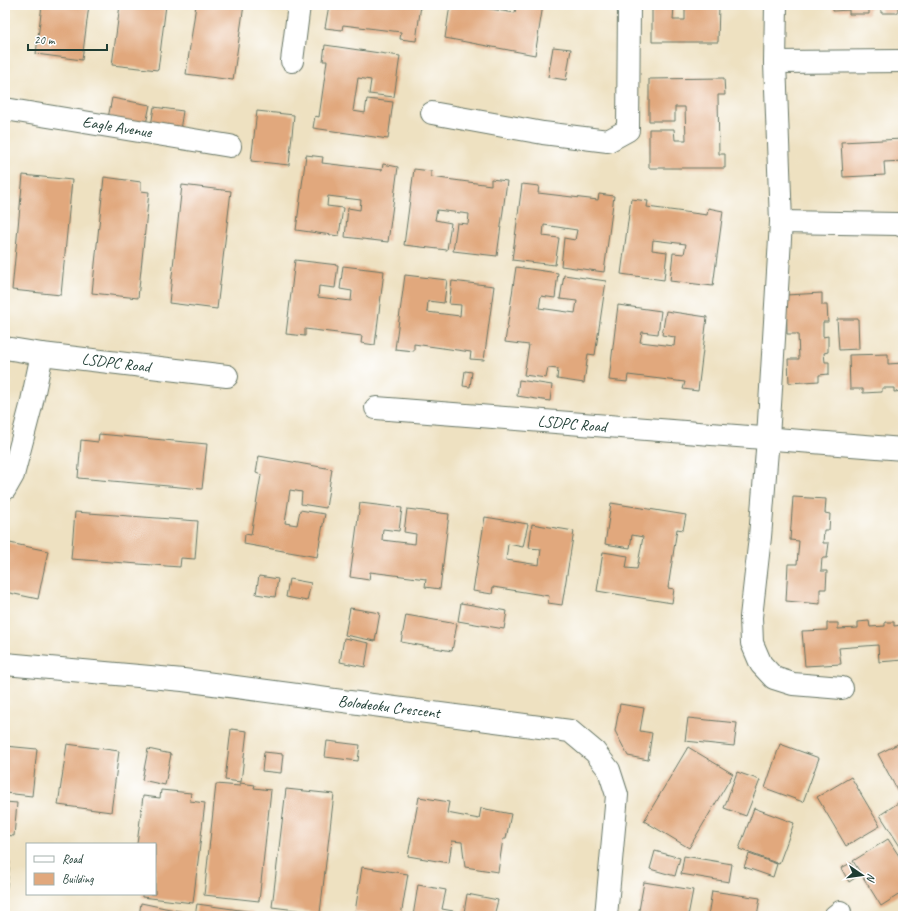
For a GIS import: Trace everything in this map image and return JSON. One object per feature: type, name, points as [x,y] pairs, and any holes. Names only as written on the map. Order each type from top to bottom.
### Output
[{"type":"street","points":[[292,61],[299,5]]},
{"type":"street","points":[[432,112],[543,133],[608,141],[628,130],[628,5]]},
{"type":"street","points":[[776,5],[776,62],[781,222],[768,438],[760,537],[751,617],[752,643],[761,664],[774,678],[793,684],[842,688]]},
{"type":"street","points":[[776,62],[903,61]]},
{"type":"street","name":"Eagle Avenue","points":[[5,109],[230,146]]},
{"type":"street","points":[[781,222],[898,224],[903,226]]},
{"type":"street","name":"LSDPC Road","points":[[5,348],[42,354],[227,376]]},
{"type":"street","points":[[5,489],[13,476],[31,406],[42,354]]},
{"type":"street","name":"LSDPC Road","points":[[376,408],[903,449]]},
{"type":"street","name":"Bolodeoku Crescent","points":[[5,664],[183,680],[570,731],[595,752],[609,770],[617,795],[606,916]]},
{"type":"building","points":[[42,5],[89,5],[82,60],[36,54]]},
{"type":"building","points":[[120,5],[166,5],[158,70],[112,65]]},
{"type":"building","points":[[196,5],[244,5],[233,80],[186,74]]},
{"type":"building","points":[[329,5],[421,5],[416,41],[400,39],[401,32],[343,25],[342,30],[325,28]]},
{"type":"building","points":[[450,5],[479,5],[478,7],[515,13],[516,5],[543,5],[535,55],[445,38]]},
{"type":"building","points":[[685,5],[719,5],[718,42],[652,42],[652,6],[674,6],[673,20],[685,20]]},
{"type":"building","points":[[833,5],[898,5],[898,13],[881,13],[881,8],[869,8],[869,14],[849,14],[849,10],[833,11]]},
{"type":"building","points":[[325,45],[400,56],[394,97],[369,94],[371,80],[358,78],[353,111],[365,113],[367,99],[393,102],[388,139],[313,128],[315,116],[319,117],[327,61],[323,61]]},
{"type":"building","points":[[553,47],[571,49],[566,80],[548,77]]},
{"type":"building","points":[[724,78],[725,95],[718,95],[719,154],[725,154],[725,168],[649,168],[649,129],[674,129],[675,140],[686,140],[685,107],[675,107],[675,121],[649,121],[649,79]]},
{"type":"building","points":[[112,98],[150,105],[146,124],[108,118]]},
{"type":"building","points":[[154,107],[183,111],[180,130],[151,126]]},
{"type":"building","points":[[257,111],[294,115],[289,165],[251,161]]},
{"type":"building","points":[[903,139],[903,161],[884,162],[885,175],[843,177],[841,142]]},
{"type":"building","points":[[306,155],[323,157],[322,163],[382,170],[383,164],[398,167],[388,242],[345,237],[348,208],[360,210],[361,200],[328,196],[327,206],[343,208],[339,236],[296,230]]},
{"type":"building","points":[[414,169],[431,171],[431,177],[491,185],[491,179],[507,181],[497,256],[453,251],[457,223],[468,224],[469,214],[437,210],[435,220],[451,223],[447,250],[404,245]]},
{"type":"building","points":[[23,175],[72,180],[61,295],[12,290]]},
{"type":"building","points":[[104,177],[141,182],[141,191],[149,192],[138,298],[92,293]]},
{"type":"building","points":[[522,184],[539,186],[538,193],[598,200],[599,194],[614,196],[604,272],[561,266],[564,238],[575,240],[577,230],[544,225],[543,236],[559,238],[555,265],[512,260]]},
{"type":"building","points":[[182,185],[231,191],[217,309],[169,303]]},
{"type":"building","points":[[631,199],[648,201],[647,207],[707,215],[708,208],[723,211],[713,286],[670,281],[673,253],[684,254],[686,244],[653,240],[652,250],[667,252],[664,280],[621,274]]},
{"type":"building","points":[[295,260],[338,265],[335,288],[319,286],[318,297],[351,301],[352,291],[340,289],[343,266],[384,271],[375,345],[361,343],[362,336],[305,329],[305,336],[286,334]]},
{"type":"building","points":[[516,267],[558,273],[555,298],[541,296],[539,308],[575,313],[577,301],[560,299],[564,275],[606,281],[595,355],[588,354],[584,383],[557,379],[558,369],[548,368],[546,378],[524,375],[529,345],[505,342]]},
{"type":"building","points":[[405,275],[447,280],[444,303],[428,301],[427,312],[460,316],[461,305],[449,304],[452,281],[494,286],[484,360],[470,359],[471,352],[414,344],[414,351],[395,349]]},
{"type":"building","points":[[822,293],[822,305],[827,305],[828,322],[823,322],[823,337],[828,336],[828,352],[824,353],[825,362],[829,362],[829,374],[819,375],[819,381],[789,383],[788,359],[799,359],[798,334],[787,334],[786,295]]},
{"type":"building","points":[[618,305],[661,311],[658,334],[642,332],[640,342],[674,346],[675,337],[662,335],[666,311],[707,317],[698,391],[683,389],[685,382],[628,375],[627,382],[609,380]]},
{"type":"building","points":[[837,319],[858,319],[859,349],[839,350]]},
{"type":"building","points":[[888,354],[888,364],[903,363],[903,391],[894,392],[894,388],[882,388],[882,392],[863,393],[863,389],[850,389],[849,355]]},
{"type":"building","points":[[465,371],[472,372],[470,387],[463,386]]},
{"type":"building","points":[[519,380],[552,385],[550,401],[517,396]]},
{"type":"building","points":[[99,434],[207,444],[202,489],[78,478],[81,440],[98,442]]},
{"type":"building","points":[[259,456],[332,469],[326,508],[301,504],[302,492],[290,490],[285,523],[297,525],[300,510],[325,514],[317,557],[244,544],[245,534],[251,535],[261,475],[256,473]]},
{"type":"building","points":[[793,497],[826,499],[825,513],[830,514],[829,530],[824,530],[823,543],[829,543],[827,558],[822,558],[821,571],[827,571],[826,589],[820,589],[820,604],[786,601],[788,564],[797,564],[799,541],[790,540]]},
{"type":"building","points":[[360,503],[402,508],[399,531],[383,529],[382,540],[415,544],[416,534],[404,532],[407,509],[449,514],[440,589],[425,587],[426,579],[370,572],[369,580],[350,577]]},
{"type":"building","points":[[611,503],[686,515],[683,530],[677,529],[668,588],[674,589],[672,603],[597,591],[603,552],[628,556],[626,568],[637,569],[643,537],[632,535],[630,548],[605,544]]},
{"type":"building","points":[[75,512],[198,521],[195,559],[181,558],[180,567],[71,559]]},
{"type":"building","points":[[485,517],[528,524],[523,547],[508,544],[506,560],[539,565],[541,549],[529,548],[532,524],[574,531],[562,605],[548,603],[549,596],[493,587],[492,594],[473,591]]},
{"type":"building","points":[[5,542],[48,551],[38,599],[5,592]]},
{"type":"building","points":[[259,576],[278,579],[275,597],[256,594]]},
{"type":"building","points":[[289,579],[311,583],[307,601],[286,597]]},
{"type":"building","points":[[461,603],[507,611],[504,629],[458,621]]},
{"type":"building","points":[[350,608],[380,613],[375,641],[345,635]]},
{"type":"building","points":[[406,615],[457,624],[452,651],[401,642]]},
{"type":"building","points":[[869,621],[870,627],[885,626],[885,622],[894,622],[894,626],[902,625],[903,660],[879,662],[878,645],[839,648],[841,664],[805,666],[802,631],[827,630],[827,623],[838,623],[838,629],[858,628],[858,622]]},
{"type":"building","points":[[344,638],[369,643],[365,667],[340,662]]},
{"type":"building","points":[[620,704],[644,708],[640,731],[652,733],[648,760],[628,756],[615,731]]},
{"type":"building","points":[[688,718],[737,723],[734,746],[685,741]]},
{"type":"building","points":[[231,729],[247,731],[241,782],[225,780]]},
{"type":"building","points":[[327,741],[360,745],[358,761],[325,757]]},
{"type":"building","points":[[900,743],[903,743],[903,799],[878,754]]},
{"type":"building","points":[[67,744],[119,751],[111,812],[58,805]]},
{"type":"building","points":[[780,744],[819,758],[803,802],[765,788]]},
{"type":"building","points":[[5,746],[37,749],[32,796],[5,793]]},
{"type":"building","points":[[688,747],[733,774],[689,848],[644,821]]},
{"type":"building","points":[[148,749],[171,754],[165,785],[142,780]]},
{"type":"building","points":[[264,752],[283,754],[281,773],[262,771]]},
{"type":"building","points":[[737,772],[760,780],[746,816],[724,808]]},
{"type":"building","points":[[851,777],[880,826],[846,846],[817,797]]},
{"type":"building","points":[[240,783],[255,785],[254,788],[271,790],[259,901],[204,895],[216,784],[240,786]]},
{"type":"building","points":[[286,789],[334,794],[320,913],[272,907]]},
{"type":"building","points":[[161,790],[191,793],[190,801],[205,803],[193,903],[142,897],[142,895],[156,895],[156,843],[137,843],[143,796],[160,798]]},
{"type":"building","points":[[419,797],[449,802],[447,813],[479,819],[481,808],[511,814],[506,839],[503,839],[498,872],[465,867],[462,842],[452,841],[449,863],[408,856]]},
{"type":"building","points":[[901,801],[903,805],[903,851],[880,815]]},
{"type":"building","points":[[5,802],[17,803],[14,836],[5,835]]},
{"type":"building","points":[[754,808],[794,823],[779,864],[739,849]]},
{"type":"building","points":[[888,839],[903,862],[903,892],[881,906],[853,861]]},
{"type":"building","points":[[655,851],[680,858],[675,876],[650,869]]},
{"type":"building","points":[[749,854],[777,864],[773,877],[744,867]]},
{"type":"building","points":[[684,856],[732,864],[729,882],[681,874]]},
{"type":"building","points":[[5,861],[10,862],[6,893],[5,893]]},
{"type":"building","points":[[851,863],[858,876],[849,882],[841,868]]},
{"type":"building","points":[[362,867],[408,874],[401,916],[381,916],[355,912]]},
{"type":"building","points":[[644,882],[693,890],[688,916],[638,916]]},
{"type":"building","points":[[418,885],[446,890],[442,909],[464,913],[467,894],[498,900],[494,916],[413,916]]},
{"type":"building","points":[[712,891],[760,898],[757,916],[708,916]]},
{"type":"building","points":[[141,903],[189,913],[189,916],[139,916]]},
{"type":"building","points":[[197,904],[254,912],[254,916],[195,916]]}]
